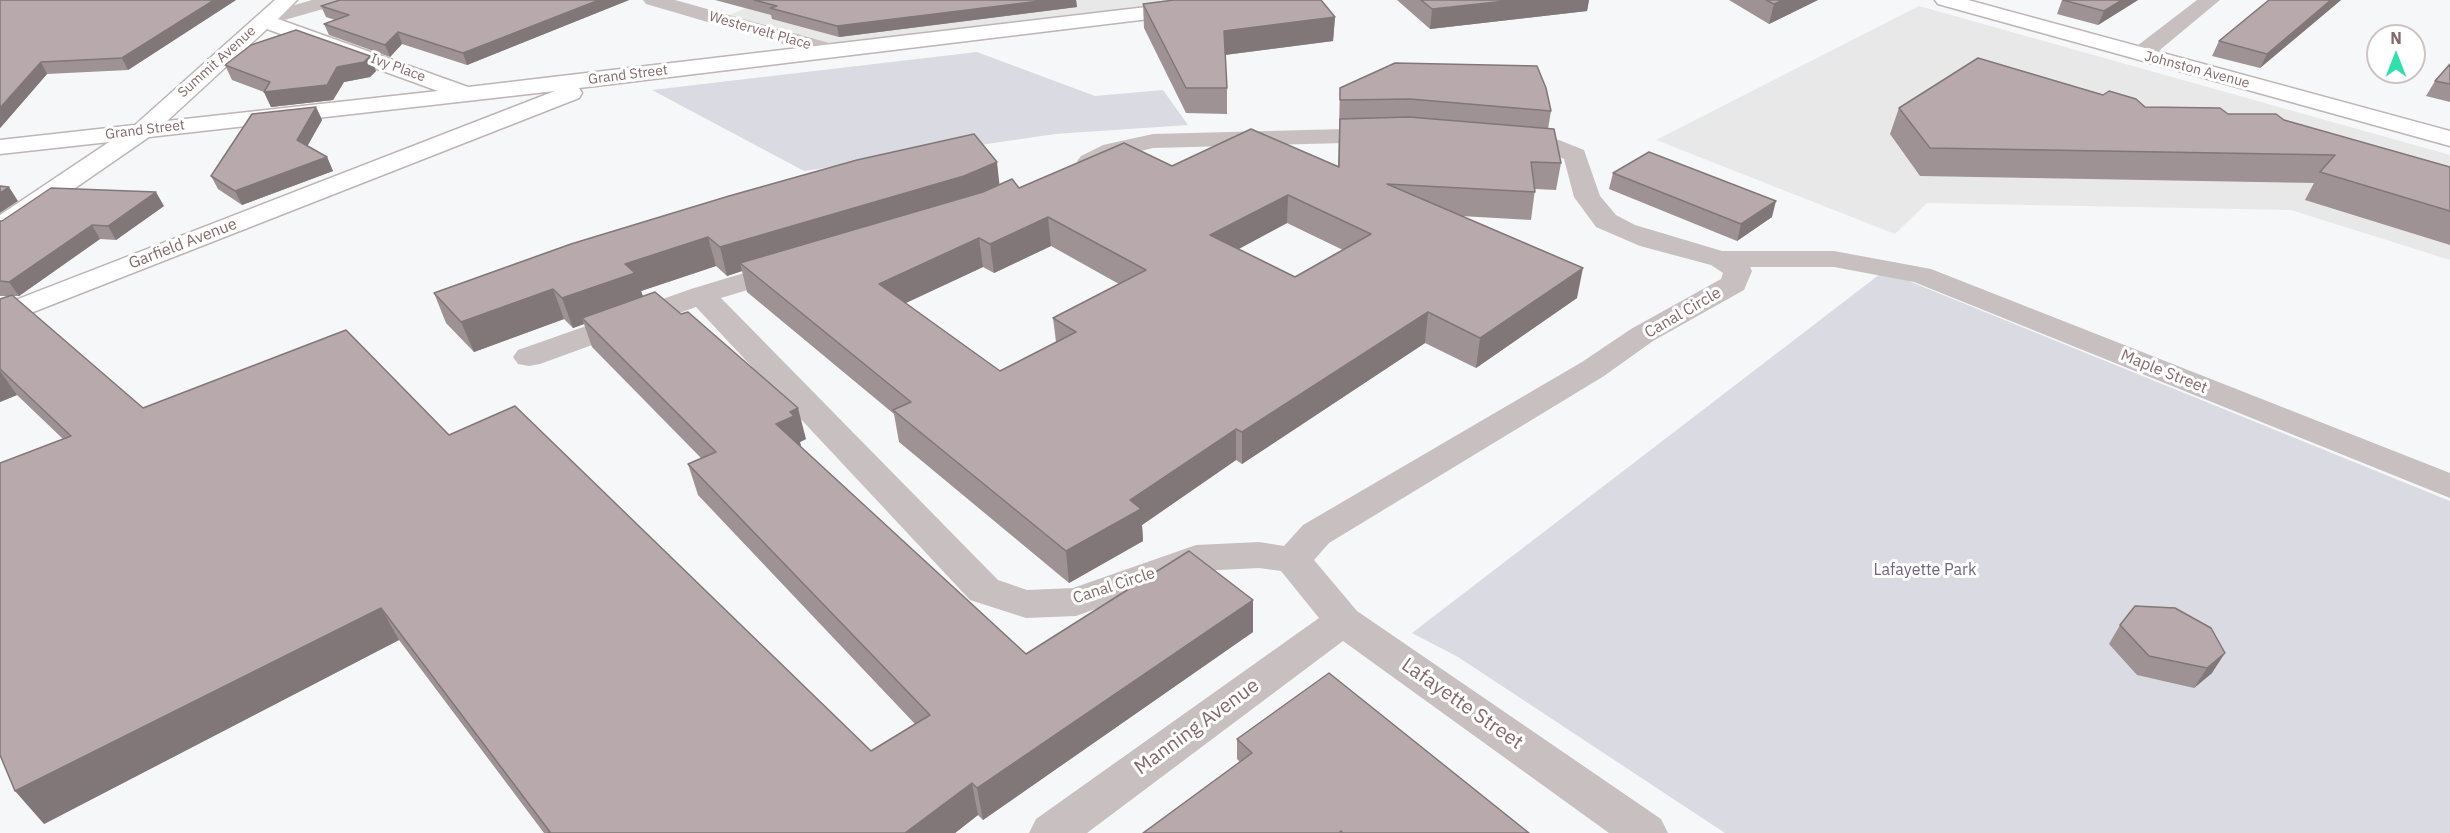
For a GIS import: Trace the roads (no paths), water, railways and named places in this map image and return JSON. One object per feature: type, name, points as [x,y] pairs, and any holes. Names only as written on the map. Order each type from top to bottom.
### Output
[{"type":"main road","name":"Summit Avenue","points":[[0,227],[142,130],[287,0]]},
{"type":"main road","name":"Grand Street","points":[[0,147],[465,92],[611,78],[1205,3],[1256,0]]},
{"type":"main road","name":"Johnston Avenue","points":[[1945,0],[2450,139]]},
{"type":"main road","name":"Ivy Place","points":[[263,20],[465,92]]},
{"type":"main road","name":"Garfield Avenue","points":[[0,316],[611,78]]},
{"type":"main road","name":"Garfield Avenue","points":[[366,172],[437,134],[465,92]]},
{"type":"street","points":[[263,20],[334,0]]},
{"type":"street","name":"Westervelt Place","points":[[653,0],[832,51]]},
{"type":"street","points":[[2140,54],[2210,0]]},
{"type":"street","points":[[1071,169],[1112,150],[1153,141],[1407,134]]},
{"type":"street","points":[[1486,140],[1542,144],[1559,147],[1575,155],[1587,197],[1606,221],[1625,231],[1721,259]]},
{"type":"street","name":"Maple Street","points":[[1721,259],[1834,259],[1921,275],[2450,486]]},
{"type":"street","name":"Canal Circle","points":[[701,295],[984,590],[1026,604],[1076,602],[1196,558],[1259,555],[1293,560],[1316,534],[1593,369],[1642,335],[1734,284],[1738,271],[1721,259]]},
{"type":"street","points":[[529,357],[701,295],[812,261]]},
{"type":"street","name":"Lafayette Street","points":[[1293,560],[1343,621],[1645,833]]},
{"type":"street","name":"Manning Avenue","points":[[1052,833],[1343,621]]},
{"type":"park label","name":"Lafayette Park","points":[[1925,570]]}]
